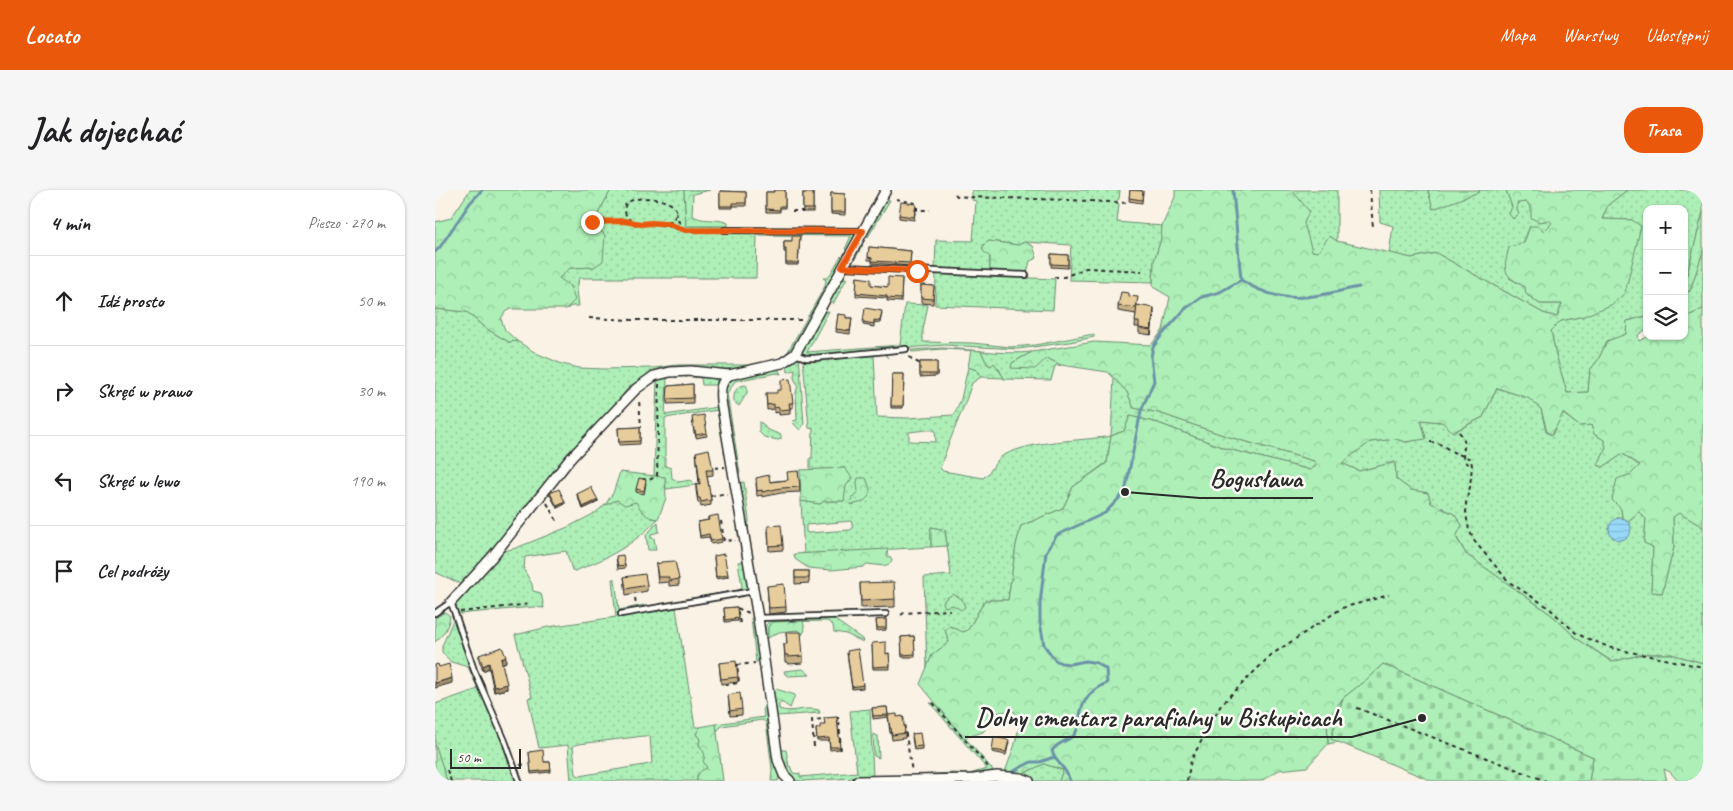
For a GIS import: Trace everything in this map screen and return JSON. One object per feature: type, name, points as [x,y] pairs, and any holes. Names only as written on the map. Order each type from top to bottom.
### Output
[{"type":"street","points":[[451,602],[493,558],[570,459],[636,389],[645,382],[660,374],[691,371],[729,375],[782,363],[795,354],[886,190]]},
{"type":"street","points":[[729,375],[720,387],[721,401],[753,591],[754,616],[778,760],[784,776],[790,781]]},
{"type":"street","points":[[859,781],[974,780],[997,776],[1021,778],[1029,781]]},
{"type":"lane","points":[[725,230],[863,231]]},
{"type":"lane","points":[[842,267],[1027,276]]},
{"type":"lane","points":[[795,354],[806,358],[814,358],[906,349]]},
{"type":"lane","points":[[621,614],[753,591]]},
{"type":"lane","points":[[435,613],[451,602],[474,670],[505,742],[519,781]]},
{"type":"lane","points":[[754,616],[886,614]]},
{"type":"path","points":[[1370,190],[1373,228]]},
{"type":"path","points":[[955,194],[969,198],[1129,203]]},
{"type":"path","points":[[628,199],[625,205],[625,212],[627,218],[633,222]]},
{"type":"path","points":[[671,199],[675,204],[678,220],[685,230]]},
{"type":"path","points":[[896,199],[915,203],[917,210],[930,210]]},
{"type":"path","points":[[668,224],[674,218],[676,210]]},
{"type":"path","points":[[792,211],[802,211],[802,214],[805,214]]},
{"type":"path","points":[[592,222],[668,224],[685,230],[725,230]]},
{"type":"path","points":[[1054,277],[1064,277],[1087,268],[1142,271]]},
{"type":"path","points":[[589,318],[632,320],[799,320],[811,325]]},
{"type":"path","points":[[909,357],[920,364]]},
{"type":"path","points":[[642,478],[649,480],[657,476],[660,374]]},
{"type":"path","points":[[632,427],[641,427],[639,394]]},
{"type":"path","points":[[1459,432],[1465,438],[1462,455],[1465,462],[1473,466]]},
{"type":"path","points":[[1430,442],[1438,443],[1453,452],[1471,458],[1473,466],[1466,502],[1469,530],[1475,542],[1509,582],[1548,607],[1577,634],[1611,648],[1703,667]]},
{"type":"path","points":[[715,468],[726,467]]},
{"type":"path","points":[[711,496],[723,494],[731,496]]},
{"type":"path","points":[[543,500],[548,504],[557,521]]},
{"type":"path","points":[[721,521],[724,541],[735,540],[735,542]]},
{"type":"path","points":[[1187,781],[1191,760],[1221,705],[1271,655],[1342,608],[1389,595]]},
{"type":"path","points":[[635,598],[636,604],[642,603]]},
{"type":"path","points":[[456,614],[531,604]]},
{"type":"path","points":[[740,623],[737,608],[754,616]]},
{"type":"path","points":[[901,615],[904,613],[950,610]]},
{"type":"path","points":[[725,685],[739,683],[737,665],[757,663]]},
{"type":"path","points":[[933,703],[997,776]]},
{"type":"path","points":[[1357,708],[1546,781]]},
{"type":"path","points":[[903,717],[912,775]]},
{"type":"path","points":[[814,747],[812,720],[839,718],[841,754]]},
{"type":"path","points":[[517,765],[527,764]]},
{"type":"path","points":[[447,770],[451,781]]},
{"type":"green space","points":[[470,190],[611,190],[594,224],[605,235],[603,261],[594,267],[570,268],[559,278],[570,286],[575,300],[566,309],[510,309],[505,312],[501,319],[505,330],[517,341],[509,342],[485,328],[467,312],[435,309],[435,222],[451,218]]},
{"type":"green space","points":[[611,190],[684,190],[686,226],[735,227],[733,231],[736,233],[852,234],[857,236],[848,251],[845,249],[851,236],[757,235],[756,278],[579,278],[577,290],[579,306],[572,306],[566,309],[575,300],[559,278],[570,268],[594,267],[605,235],[594,224],[595,219]]},
{"type":"green space","points":[[684,190],[710,190],[693,194],[692,215],[700,219],[723,221],[728,223],[728,226],[686,226]]},
{"type":"green space","points":[[972,190],[1120,190],[1119,199],[1116,201],[1119,204],[1117,222],[1162,226],[1161,239],[1154,261],[1153,282],[1069,280],[1071,245],[1025,242],[1018,245],[989,241],[990,271],[852,266],[850,264],[859,245],[863,245],[852,264],[935,269],[936,240],[973,241],[976,201],[972,200]]},
{"type":"green space","points":[[1175,190],[1292,190],[1309,211],[1304,223],[1312,251],[1318,252],[1329,236],[1337,241],[1412,258],[1436,253],[1543,313],[1557,317],[1562,304],[1540,304],[1526,294],[1525,287],[1512,279],[1506,272],[1505,267],[1509,247],[1524,243],[1530,226],[1538,226],[1544,231],[1552,223],[1549,220],[1540,222],[1531,218],[1531,208],[1527,202],[1517,203],[1519,214],[1513,219],[1509,214],[1512,207],[1506,190],[1627,190],[1608,205],[1602,219],[1632,220],[1641,226],[1625,293],[1611,305],[1584,316],[1561,321],[1551,331],[1567,393],[1588,392],[1590,370],[1598,360],[1607,341],[1626,334],[1627,321],[1643,317],[1643,332],[1638,335],[1639,341],[1643,339],[1688,340],[1688,316],[1703,309],[1703,527],[1679,513],[1673,517],[1674,547],[1662,593],[1651,592],[1653,547],[1644,543],[1646,519],[1639,512],[1628,521],[1622,517],[1621,509],[1612,500],[1617,479],[1631,474],[1640,465],[1623,454],[1603,467],[1598,465],[1606,447],[1604,440],[1594,434],[1591,425],[1579,426],[1563,413],[1552,435],[1547,432],[1541,409],[1528,398],[1497,388],[1483,417],[1453,432],[1442,422],[1421,420],[1426,439],[1405,442],[1396,439],[1370,442],[1342,463],[1359,471],[1395,462],[1396,479],[1411,490],[1428,493],[1431,503],[1454,514],[1462,525],[1456,537],[1466,554],[1553,616],[1576,638],[1612,662],[1643,654],[1671,654],[1703,663],[1703,781],[1678,781],[1670,772],[1664,769],[1667,781],[1589,781],[1593,757],[1383,664],[1343,698],[1327,720],[1328,744],[1307,767],[1279,770],[1261,781],[1059,781],[1063,770],[1044,764],[1022,774],[1005,772],[1021,720],[1012,710],[997,713],[983,732],[964,738],[920,684],[932,655],[949,642],[945,630],[950,626],[963,632],[968,630],[985,600],[1008,600],[1016,545],[1021,526],[1063,508],[1073,487],[1107,463],[1111,436],[1124,431],[1130,416],[1158,423],[1224,448],[1310,470],[1316,466],[1314,461],[1226,436],[1159,413],[1134,408],[1127,392],[1108,372],[1061,365],[1047,358],[1035,369],[1011,368],[1012,363],[1032,352],[1094,342],[1151,345],[1163,330],[1170,297],[1153,287],[1154,261],[1161,239],[1162,226],[1175,197]]},
{"type":"green space","points":[[1292,190],[1337,190],[1337,241],[1318,252],[1312,251]]},
{"type":"green space","points":[[1379,190],[1428,190],[1433,209],[1480,190],[1506,190],[1512,207],[1517,210],[1517,203],[1527,202],[1540,222],[1549,220],[1552,223],[1544,231],[1530,226],[1509,278],[1525,287],[1526,294],[1540,304],[1562,304],[1557,317],[1543,313],[1436,253],[1412,258],[1389,253],[1393,226],[1380,222]]},
{"type":"green space","points":[[1428,190],[1480,190],[1433,209]]},
{"type":"green space","points":[[1627,190],[1703,190],[1703,212],[1688,270],[1688,205],[1643,205],[1643,317],[1627,321],[1626,335],[1607,341],[1598,360],[1590,370],[1588,392],[1567,393],[1551,331],[1561,321],[1584,316],[1632,220],[1602,219],[1608,205]]},
{"type":"green space","points":[[886,200],[890,200],[868,237],[865,234]]},
{"type":"green space","points":[[1703,212],[1703,251],[1690,291],[1688,291],[1688,270]]},
{"type":"green space","points":[[989,241],[1018,245],[1025,242],[1033,246],[1037,258],[1030,261],[1027,273],[990,271],[990,257],[983,251],[983,245]]},
{"type":"green space","points":[[1703,251],[1703,309],[1688,316],[1688,291],[1690,291]]},
{"type":"green space","points":[[841,256],[843,258],[792,353],[786,358],[771,364],[644,378],[631,385],[617,405],[463,585],[435,572],[435,309],[467,312],[485,328],[509,342],[517,341],[536,353],[562,364],[579,368],[654,368],[676,365],[747,365],[770,362],[781,358],[787,353],[825,286],[826,280],[823,278],[828,278]]},
{"type":"green space","points":[[936,274],[1055,279],[1053,310],[935,305]]},
{"type":"green space","points":[[847,278],[833,304],[830,300],[841,279]]},
{"type":"green space","points":[[905,304],[928,305],[923,330],[923,342],[972,343],[1011,347],[1035,345],[1094,334],[1094,337],[1018,349],[945,345],[806,356],[801,353],[822,312],[829,311],[807,352],[900,345]]},
{"type":"green space","points":[[942,348],[998,352],[1032,352],[1012,363],[1047,358],[1061,365],[1055,366],[1051,380],[1004,379],[999,369],[987,364],[981,351],[942,349],[912,352],[911,350]]},
{"type":"green space","points":[[971,350],[981,351],[987,364],[991,366],[994,363],[1004,378],[981,377],[977,370],[968,367]]},
{"type":"green space","points":[[884,353],[888,358],[884,354],[874,355],[877,417],[908,418],[954,415],[961,399],[968,367],[977,370],[981,377],[972,383],[940,468],[943,471],[983,478],[1001,457],[1017,450],[1043,444],[1111,436],[1107,462],[1073,487],[1063,508],[1021,526],[1016,545],[1008,600],[985,600],[968,630],[963,632],[945,630],[949,642],[932,655],[927,668],[924,577],[951,575],[945,530],[931,527],[931,547],[804,554],[801,501],[820,504],[824,501],[844,501],[845,468],[810,470],[813,429],[809,428],[803,359]],"holes":[[[935,430],[936,442],[909,441],[909,432]],[[851,521],[853,528],[850,530],[806,532],[806,525]]]},
{"type":"green space","points":[[796,357],[799,359],[804,424],[800,430],[793,421],[797,420],[796,392],[798,386],[794,378],[795,370],[788,372],[787,363]]},
{"type":"green space","points":[[775,368],[781,374],[777,373],[735,381],[727,394],[740,473],[736,474],[724,397],[726,385],[732,378]]},
{"type":"green space","points":[[687,373],[714,377],[718,383],[720,413],[718,410],[665,418],[665,466],[671,468],[672,478],[679,482],[690,480],[695,485],[666,489],[665,477],[654,476],[657,378],[673,374],[677,378],[673,375],[667,379],[665,415],[718,407],[715,385],[702,385],[701,378],[692,377],[688,374],[686,378]]},
{"type":"green space","points":[[1114,378],[1127,392],[1134,408],[1159,413],[1226,436],[1314,461],[1316,466],[1310,470],[1224,448],[1158,423],[1130,416],[1124,431],[1111,436]]},
{"type":"green space","points":[[747,386],[747,393],[739,406],[734,402],[734,396],[737,388]]},
{"type":"green space","points":[[1497,388],[1528,398],[1541,409],[1546,432],[1551,435],[1562,413],[1579,426],[1591,425],[1594,434],[1604,440],[1606,447],[1598,465],[1603,467],[1623,454],[1640,466],[1631,474],[1621,509],[1622,517],[1618,517],[1609,530],[1615,539],[1620,540],[1630,524],[1628,521],[1639,512],[1646,519],[1644,543],[1653,546],[1651,592],[1662,593],[1674,547],[1673,517],[1679,513],[1703,527],[1703,663],[1671,654],[1643,654],[1613,662],[1576,638],[1553,616],[1466,554],[1456,536],[1462,525],[1454,514],[1431,503],[1428,493],[1411,490],[1396,479],[1395,462],[1359,471],[1341,463],[1370,442],[1396,439],[1406,442],[1426,438],[1421,420],[1442,422],[1454,432],[1483,417]]},
{"type":"green space","points":[[759,422],[766,429],[781,435],[781,439],[764,437],[759,432]]},
{"type":"green space","points":[[845,468],[852,478],[846,486],[844,501],[824,501],[820,504],[801,501],[800,470]]},
{"type":"green space","points":[[620,472],[665,477],[666,498],[658,519],[645,514],[636,502],[625,505],[617,500],[605,505],[613,493]]},
{"type":"green space","points":[[858,478],[866,478],[870,489],[869,496],[863,502],[851,505],[852,497],[858,492]]},
{"type":"green space","points":[[744,482],[749,520],[748,529],[738,483]]},
{"type":"green space","points":[[617,500],[636,502],[652,518],[658,519],[630,544],[599,561],[575,571],[572,570],[566,551],[525,557],[524,570],[532,584],[533,591],[541,593],[544,608],[533,607],[459,614],[455,605],[456,601],[500,552],[516,548],[568,527]]},
{"type":"green space","points":[[658,522],[659,532],[651,534],[651,538],[654,538],[656,550],[648,550],[646,535]]},
{"type":"green space","points":[[931,527],[945,530],[947,546],[931,547]]},
{"type":"green space","points":[[888,549],[887,555],[892,559],[891,563],[884,566],[867,564],[863,567],[831,570],[808,568],[795,559],[794,554]]},
{"type":"green space","points":[[746,561],[750,587],[745,591],[681,600],[739,590],[742,586],[738,562]]},
{"type":"green space","points":[[612,579],[615,579],[619,610],[644,605],[619,613],[620,616],[676,608],[695,727],[700,727],[696,734],[700,739],[699,745],[704,751],[707,768],[697,775],[697,781],[571,781],[568,745],[539,748],[528,698],[532,697],[515,635],[548,627],[616,617]],"holes":[[[650,736],[652,763],[579,776],[576,774],[573,746]]]},
{"type":"green space","points":[[953,594],[962,599],[965,607],[961,610],[953,605],[945,607],[943,603],[945,599]]},
{"type":"green space","points":[[445,612],[450,616],[447,627],[435,642],[435,618]]},
{"type":"green space","points":[[831,617],[862,639],[863,642],[846,634],[834,632],[833,625],[827,621],[772,622],[768,627],[768,638],[766,637],[765,626],[770,621]]},
{"type":"green space","points":[[454,618],[458,624],[471,670],[507,751],[517,781],[447,781],[435,745],[435,704],[478,689],[468,667],[451,662],[442,652],[442,646]]},
{"type":"green space","points":[[751,618],[755,618],[761,661],[756,662]]},
{"type":"green space","points":[[803,621],[805,630],[802,635],[799,634],[798,630],[779,632],[768,638],[768,627],[772,622]]},
{"type":"green space","points":[[1383,664],[1593,757],[1589,781],[1432,781],[1331,739],[1343,698]]},
{"type":"green space","points":[[803,669],[810,675],[788,676],[784,671]]},
{"type":"green space","points":[[776,689],[795,695],[790,708],[783,703],[779,703],[779,709],[788,711],[814,709],[819,710],[820,713],[777,716],[773,691]]},
{"type":"green space","points":[[1343,698],[1331,738],[1338,742],[1328,744],[1327,720]]},
{"type":"green space","points":[[930,703],[935,703],[993,770],[974,776],[893,776],[969,774],[987,769]]},
{"type":"green space","points":[[763,707],[768,707],[778,781],[771,781],[772,769],[766,722],[762,720],[722,726],[717,731],[716,724],[764,717]]},
{"type":"green space","points":[[870,709],[873,777],[801,781],[787,775],[780,750],[786,750],[789,767],[793,773],[800,774],[800,777],[857,772],[850,711]]},
{"type":"green space","points":[[716,724],[723,781],[697,781],[699,773],[707,768],[703,761],[704,753],[699,745],[700,739],[696,734],[700,727]]},
{"type":"green space","points":[[873,734],[878,736],[879,758],[874,756]]},
{"type":"green space","points":[[436,746],[447,781],[435,781]]},
{"type":"green space","points":[[1044,764],[1063,770],[1059,781],[1035,781],[1022,774]]},
{"type":"water","points":[[1620,518],[1628,521],[1631,529],[1628,537],[1620,540],[1612,537],[1609,529],[1612,521]]},
{"type":"building","points":[[774,190],[785,190],[785,206],[780,206],[780,210],[766,209],[766,192],[774,192]]},
{"type":"building","points":[[1130,190],[1143,191],[1142,200],[1129,198]]},
{"type":"building","points":[[720,191],[746,192],[746,203],[720,206]]},
{"type":"building","points":[[803,193],[813,193],[813,209],[803,209]]},
{"type":"building","points":[[831,193],[845,194],[845,212],[831,212]]},
{"type":"building","points":[[901,202],[916,204],[914,217],[899,215]]},
{"type":"building","points":[[792,236],[800,236],[798,263],[786,263],[784,241],[792,241]]},
{"type":"building","points":[[869,247],[911,251],[910,263],[872,261],[872,258],[868,257]]},
{"type":"building","points":[[1051,254],[1068,255],[1068,265],[1051,264]]},
{"type":"building","points":[[857,277],[871,279],[871,285],[888,287],[888,277],[902,278],[901,299],[856,293]]},
{"type":"building","points":[[921,285],[934,286],[933,299],[921,298]]},
{"type":"building","points":[[1121,292],[1129,293],[1129,296],[1138,297],[1136,308],[1118,306]]},
{"type":"building","points":[[1137,305],[1154,308],[1151,330],[1139,328],[1139,322],[1135,322]]},
{"type":"building","points":[[865,308],[882,311],[880,321],[874,320],[874,324],[863,322]]},
{"type":"building","points":[[838,314],[846,315],[846,318],[852,318],[850,331],[836,329]]},
{"type":"building","points":[[920,362],[937,362],[937,374],[920,374]]},
{"type":"building","points":[[892,374],[904,374],[903,406],[891,406]]},
{"type":"building","points":[[790,379],[793,403],[789,403],[790,409],[779,410],[779,407],[774,408],[774,404],[767,405],[766,393],[777,393],[777,390],[781,390],[781,380]]},
{"type":"building","points":[[693,384],[693,398],[667,399],[668,386]]},
{"type":"building","points":[[704,415],[707,433],[696,435],[692,417]]},
{"type":"building","points":[[640,427],[640,441],[619,442],[618,428]]},
{"type":"building","points":[[709,449],[713,470],[706,470],[711,500],[701,502],[700,498],[698,498],[696,485],[700,484],[696,452]]},
{"type":"building","points":[[798,471],[800,487],[757,491],[756,478],[769,475],[770,482],[788,480],[787,472]]},
{"type":"building","points":[[639,478],[646,480],[644,491],[636,489]]},
{"type":"building","points":[[591,487],[598,500],[583,507],[577,494]]},
{"type":"building","points":[[559,489],[565,502],[557,506],[550,493]]},
{"type":"building","points":[[718,515],[722,539],[711,541],[709,534],[700,536],[698,522],[709,520],[708,517]]},
{"type":"building","points":[[781,525],[783,545],[769,546],[768,526]]},
{"type":"building","points":[[724,554],[728,575],[716,577],[714,556]]},
{"type":"building","points":[[623,555],[625,565],[618,566],[616,556]]},
{"type":"building","points":[[675,561],[679,579],[669,581],[669,577],[658,577],[656,564]]},
{"type":"building","points":[[795,571],[809,571],[809,578],[795,578]]},
{"type":"building","points":[[645,574],[647,585],[626,589],[624,577]]},
{"type":"building","points":[[894,582],[895,599],[861,601],[860,583]]},
{"type":"building","points":[[784,584],[786,607],[769,608],[767,586]]},
{"type":"building","points":[[737,607],[738,618],[725,620],[724,608]]},
{"type":"building","points":[[886,619],[886,628],[877,628],[876,620]]},
{"type":"building","points":[[786,632],[801,632],[803,656],[788,657],[788,655],[785,655],[784,644],[787,644]]},
{"type":"building","points":[[914,636],[915,654],[902,655],[901,637]]},
{"type":"building","points":[[886,642],[886,654],[889,653],[890,666],[873,667],[872,643]]},
{"type":"building","points":[[502,647],[506,657],[501,659],[507,684],[494,687],[489,663],[483,666],[479,655]]},
{"type":"building","points":[[858,649],[863,685],[852,687],[847,651]]},
{"type":"building","points":[[736,661],[738,677],[721,679],[719,663]]},
{"type":"building","points":[[438,664],[439,667],[449,664],[452,678],[435,683],[435,665]]},
{"type":"building","points":[[740,693],[742,709],[730,711],[728,695]]},
{"type":"building","points":[[887,707],[888,715],[873,716],[872,708]]},
{"type":"building","points":[[897,714],[897,717],[903,716],[905,733],[892,735],[888,715]]},
{"type":"building","points":[[837,717],[840,747],[830,747],[829,738],[817,739],[816,729],[820,728],[820,725],[825,725],[824,718]]},
{"type":"building","points":[[920,733],[922,746],[914,747],[912,734]]},
{"type":"building","points":[[994,737],[1009,740],[1006,752],[992,750]]},
{"type":"building","points":[[543,750],[544,762],[550,762],[551,770],[531,772],[529,752]]},
{"type":"waterway","points":[[435,252],[470,203],[482,190]]},
{"type":"waterway","points":[[1070,781],[1052,751],[1076,733],[1081,710],[1086,700],[1097,688],[1107,683],[1106,669],[1097,663],[1086,661],[1070,664],[1061,663],[1055,660],[1044,645],[1040,622],[1040,604],[1046,552],[1057,535],[1105,513],[1125,492],[1141,411],[1154,381],[1151,357],[1153,347],[1186,308],[1202,297],[1220,292],[1241,280],[1233,190]]},
{"type":"waterway","points":[[1241,280],[1257,289],[1285,297],[1313,296],[1359,287]]},
{"type":"waterway","points":[[1012,772],[1031,762],[1040,762],[1054,757]]},
{"type":"place","name":"Bogusława","points":[[1125,492]]},
{"type":"place","name":"Dolny cmentarz parafialny w Biskupicach","points":[[1422,718]]},
{"type":"route","points":[[592,222],[624,221],[641,224],[668,224],[685,230],[863,231],[842,267],[917,271]]}]
